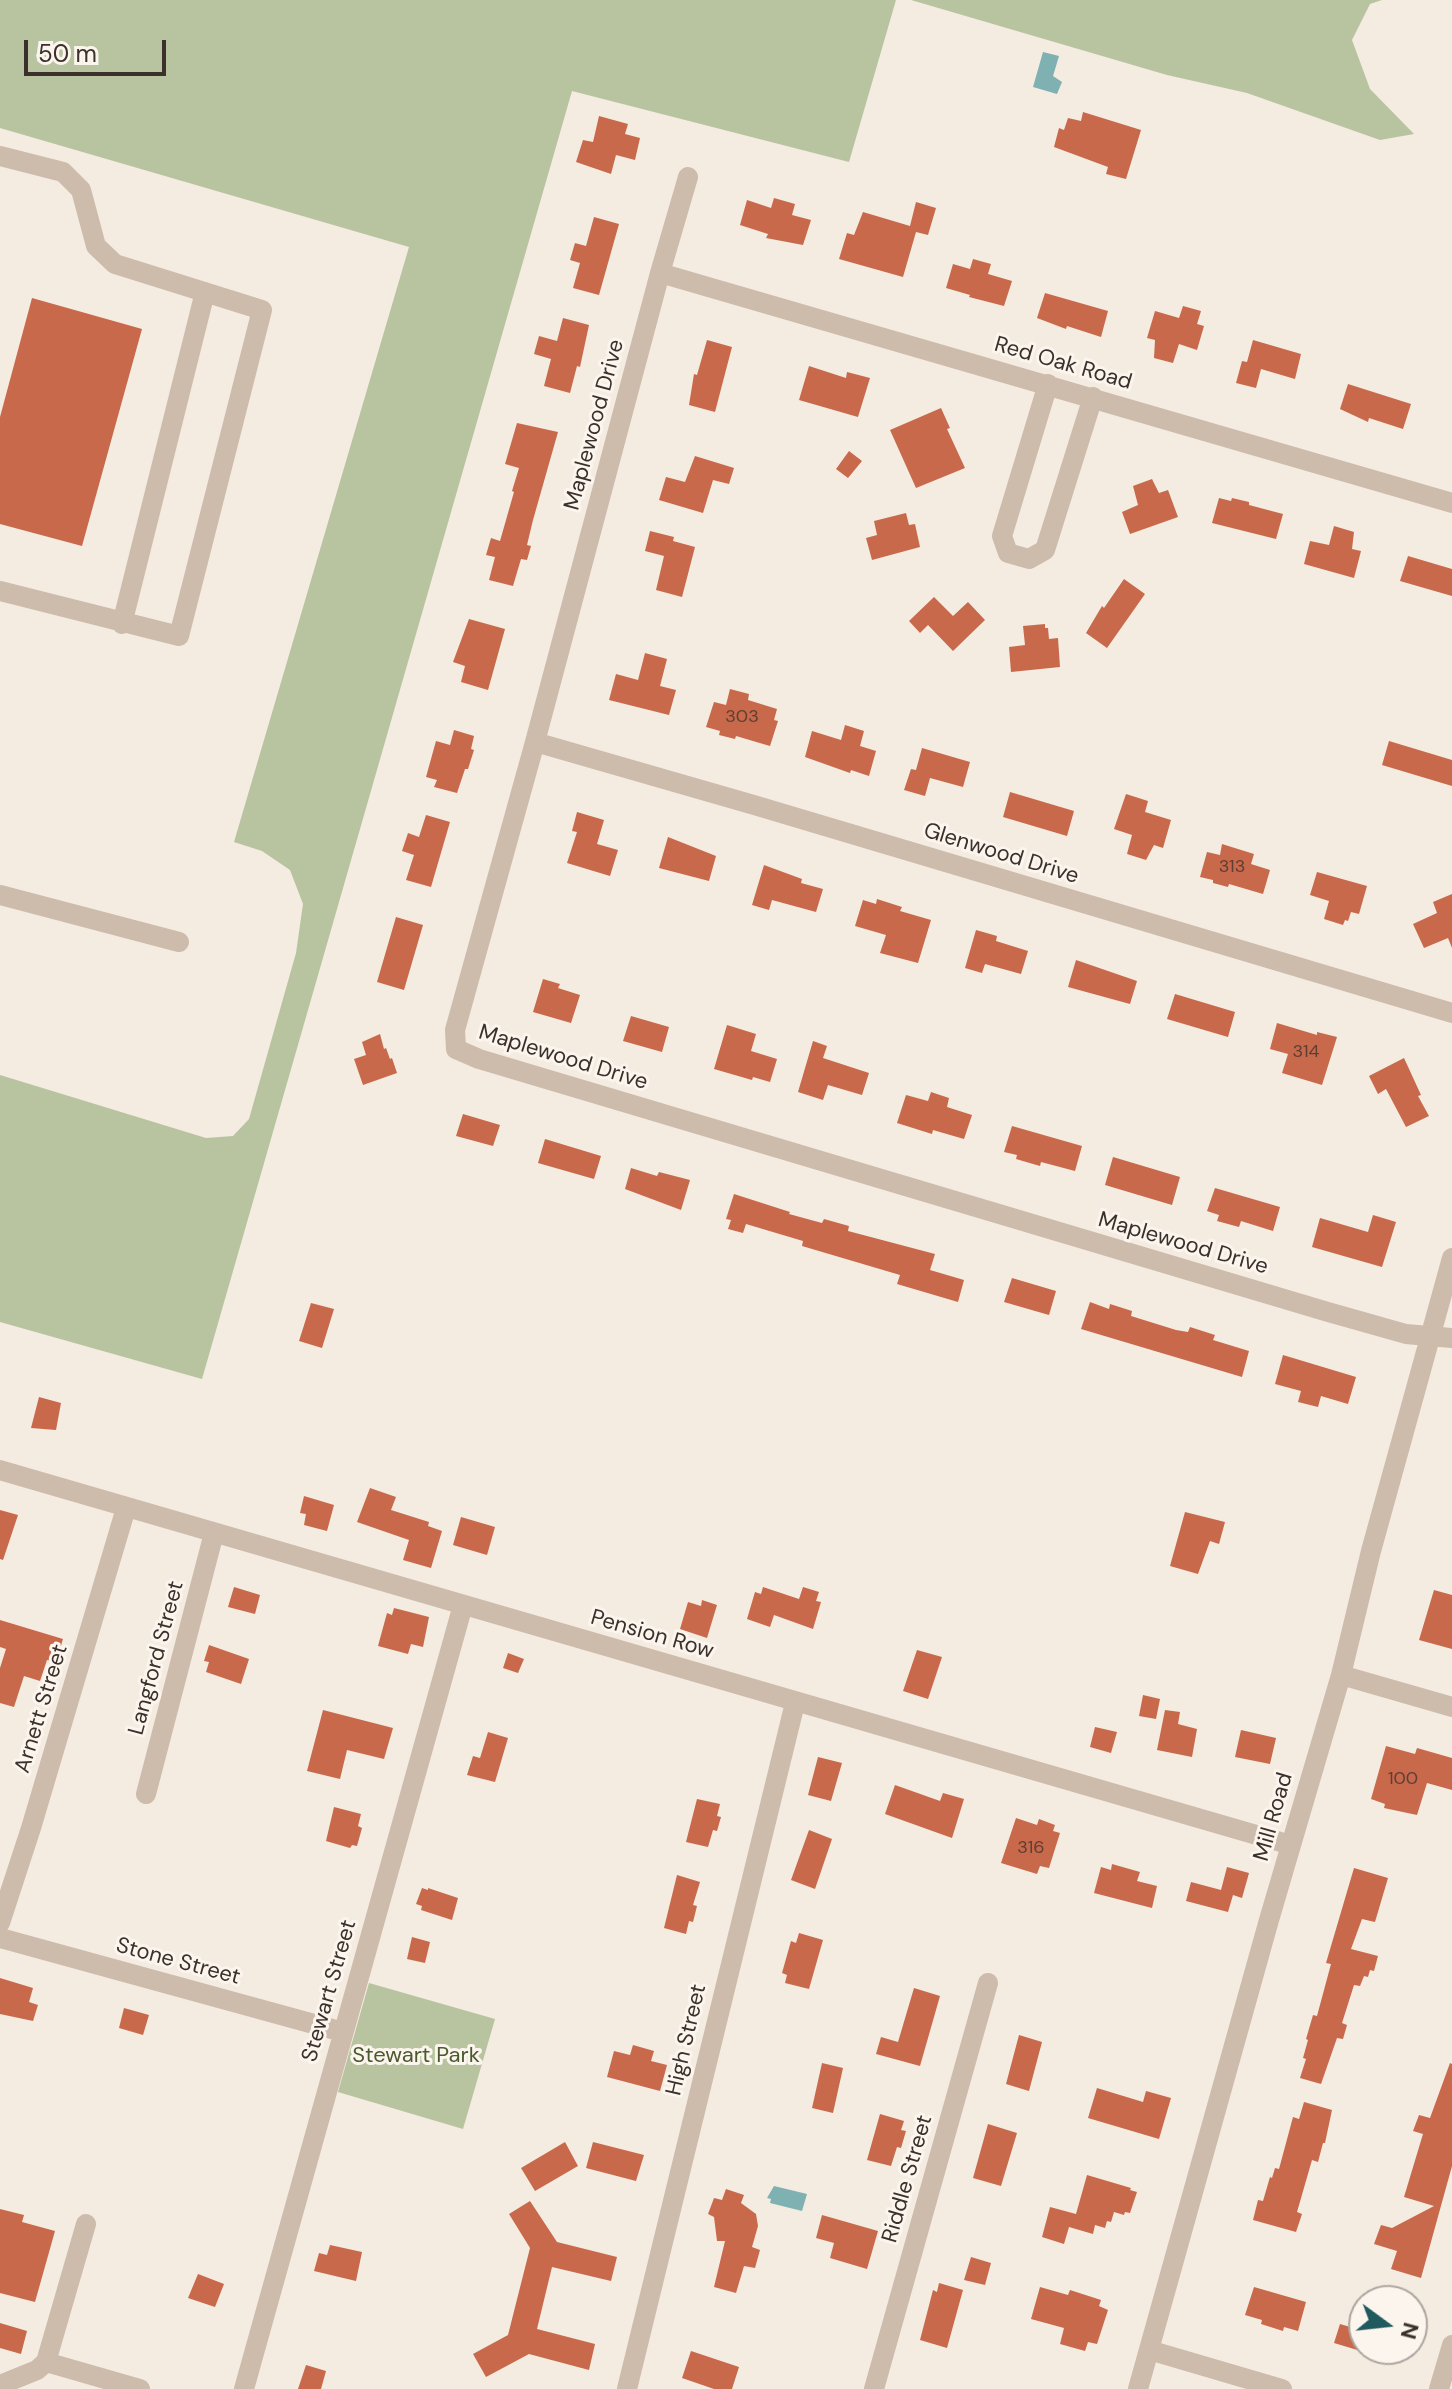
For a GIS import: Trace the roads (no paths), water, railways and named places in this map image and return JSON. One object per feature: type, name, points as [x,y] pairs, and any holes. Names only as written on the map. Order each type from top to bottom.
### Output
[{"type":"street","points":[[0,156],[63,172],[81,190],[96,246],[115,264],[262,310],[179,636],[0,591]]},
{"type":"street","name":"Maplewood Drive","points":[[688,177],[455,1030],[456,1049],[479,1059],[845,1169],[1341,1316],[1430,1338]]},
{"type":"street","name":"Red Oak Road","points":[[660,273],[1452,503]]},
{"type":"street","points":[[122,624],[205,292]]},
{"type":"street","points":[[1048,384],[1002,536],[1008,553],[1029,559],[1045,550],[1093,397]]},
{"type":"street","name":"Glenwood Drive","points":[[535,742],[1452,1013]]},
{"type":"street","points":[[0,895],[179,942]]},
{"type":"street","name":"Mill Road","points":[[1138,2389],[1341,1675],[1371,1551],[1452,1258]]},
{"type":"street","points":[[1430,1338],[1452,1338]]},
{"type":"street","name":"Pension Row","points":[[0,1470],[1291,1845]]},
{"type":"street","name":"Arnett Street","points":[[0,1923],[126,1508]]},
{"type":"street","name":"Langford Street","points":[[146,1794],[214,1533]]},
{"type":"street","name":"Stewart Street","points":[[244,2389],[463,1605]]},
{"type":"street","points":[[1341,1675],[1452,1707]]},
{"type":"street","name":"High Street","points":[[627,2389],[795,1703]]},
{"type":"street","name":"Stone Street","points":[[0,1938],[343,2032]]},
{"type":"street","name":"Riddle Street","points":[[874,2389],[988,1983]]},
{"type":"street","points":[[0,2385],[37,2370],[46,2362],[86,2224]]},
{"type":"street","points":[[1439,2389],[1452,2345]]},
{"type":"street","points":[[1149,2350],[1282,2389]]},
{"type":"street","points":[[46,2362],[140,2389]]},
{"type":"water","points":[[1043,52],[1059,56],[1053,76],[1062,82],[1057,94],[1033,87]]},
{"type":"water","points":[[774,2186],[807,2194],[802,2211],[770,2203],[771,2199],[767,2198]]},
{"type":"park label","name":"Stewart Park","points":[[416,2056]]}]
